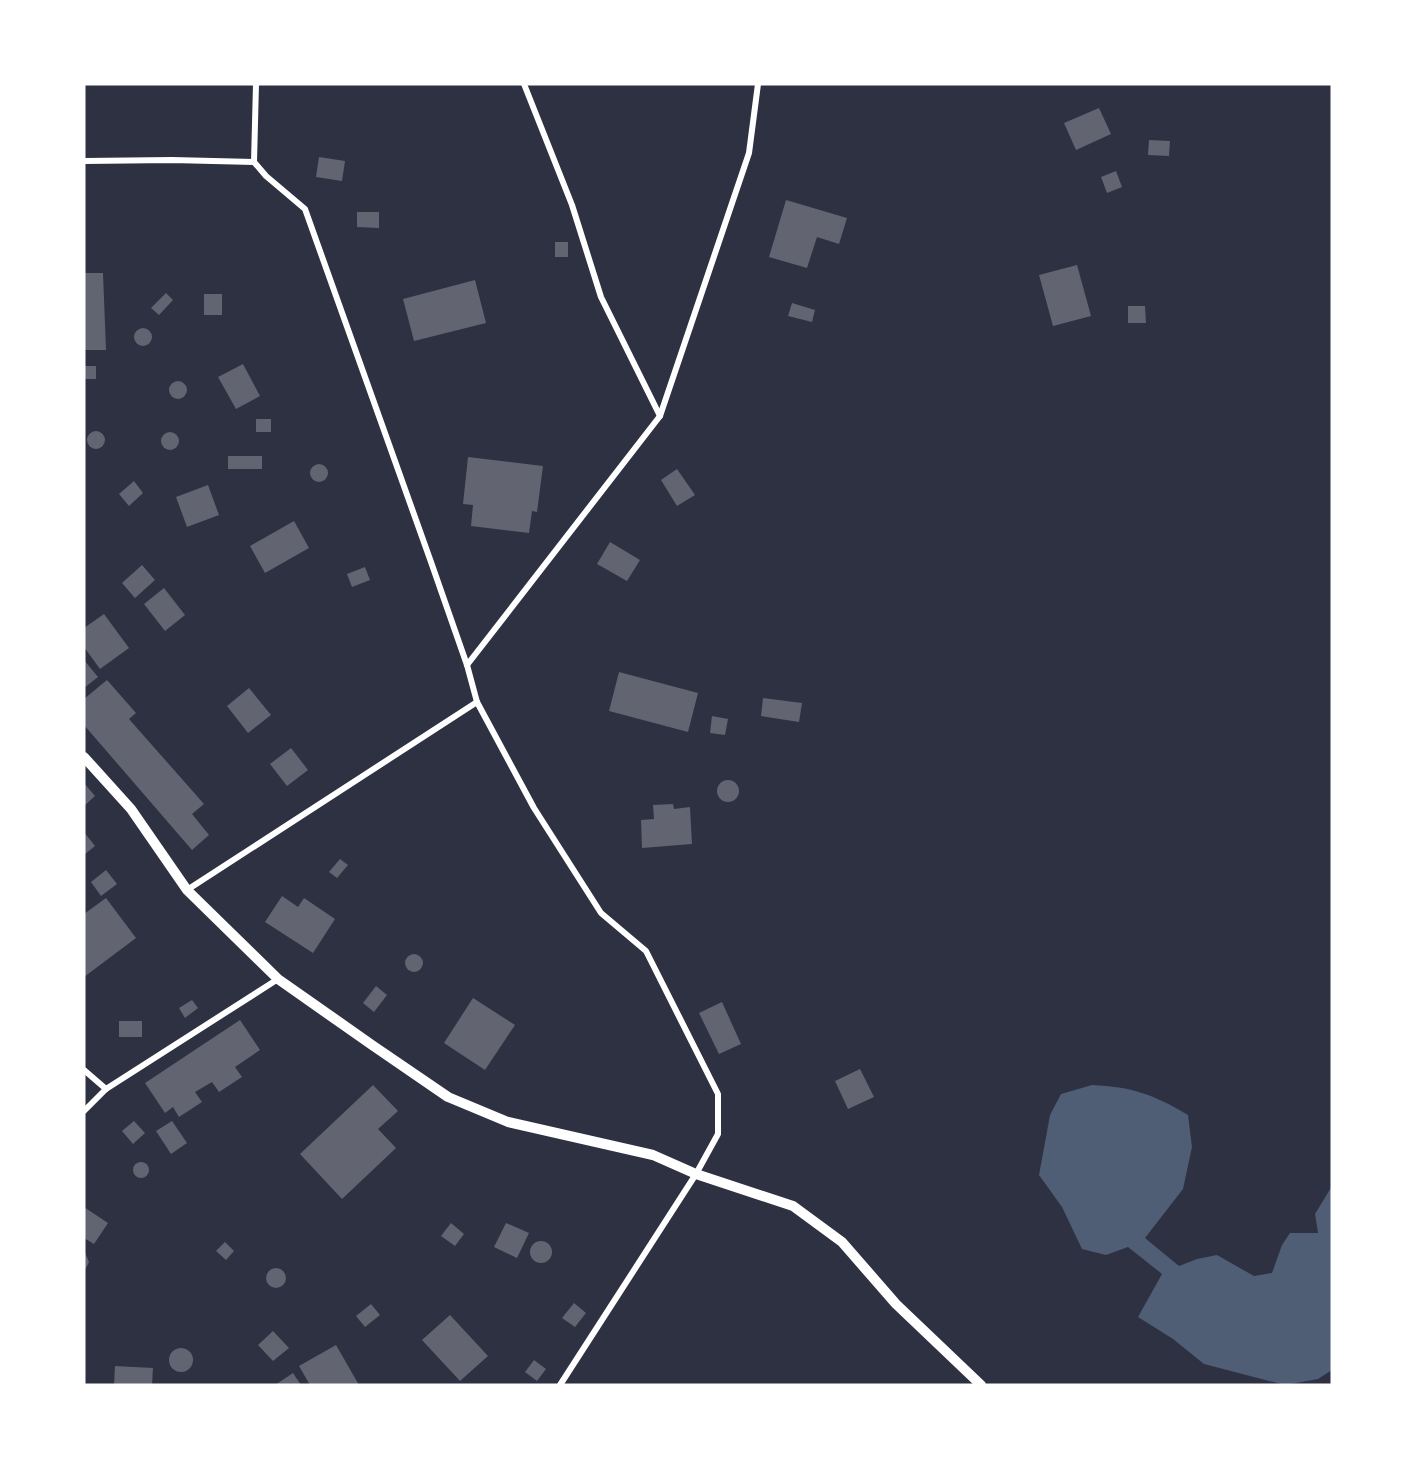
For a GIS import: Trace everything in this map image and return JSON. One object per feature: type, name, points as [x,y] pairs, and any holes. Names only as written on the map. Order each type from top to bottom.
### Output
[{"type":"street","points":[[256,84],[254,162],[266,176],[305,209],[467,665],[477,702],[534,808],[601,913],[646,951],[718,1094],[718,1134],[696,1174],[560,1385]]},
{"type":"street","points":[[524,84],[572,205],[602,297],[660,416]]},
{"type":"street","points":[[467,665],[660,416],[749,153],[758,84]]},
{"type":"street","points":[[84,161],[254,162]]},
{"type":"street","points":[[187,890],[477,702]]},
{"type":"street","points":[[84,757],[131,808],[187,890],[278,979],[448,1097],[508,1122],[653,1155],[696,1174],[793,1206],[842,1242],[896,1304],[981,1385]]},
{"type":"street","points":[[84,1111],[106,1089],[278,979]]},
{"type":"street","points":[[84,1070],[106,1089]]},
{"type":"water","points":[[1092,1085],[1142,1093],[1188,1115],[1192,1147],[1183,1189],[1145,1238],[1179,1266],[1217,1255],[1254,1276],[1272,1273],[1282,1245],[1290,1233],[1318,1233],[1315,1214],[1332,1186],[1332,1370],[1318,1379],[1285,1385],[1204,1364],[1173,1339],[1138,1317],[1162,1274],[1128,1247],[1106,1255],[1082,1249],[1062,1207],[1039,1175],[1050,1115],[1061,1094]]},
{"type":"building","points":[[1099,108],[1111,134],[1076,150],[1064,123]]},
{"type":"building","points":[[1149,140],[1170,141],[1169,156],[1148,155]]},
{"type":"building","points":[[319,157],[345,161],[342,181],[316,177]]},
{"type":"building","points":[[1116,171],[1122,187],[1107,193],[1101,177]]},
{"type":"building","points":[[786,200],[847,218],[839,244],[817,237],[807,268],[769,257]]},
{"type":"building","points":[[357,212],[379,212],[379,228],[357,227]]},
{"type":"building","points":[[555,242],[568,242],[568,257],[555,257]]},
{"type":"building","points":[[1077,265],[1091,316],[1053,326],[1039,275]]},
{"type":"building","points":[[84,273],[103,273],[106,350],[84,350]]},
{"type":"building","points":[[475,280],[486,323],[414,341],[403,299]]},
{"type":"building","points":[[166,293],[173,300],[159,315],[151,308]]},
{"type":"building","points":[[204,294],[222,294],[222,315],[204,315]]},
{"type":"building","points":[[792,303],[815,310],[812,322],[788,316]]},
{"type":"building","points":[[1128,306],[1145,306],[1146,323],[1128,323]]},
{"type":"building","points":[[143,328],[149,331],[152,337],[149,343],[143,346],[137,343],[134,337],[137,331]]},
{"type":"building","points":[[243,364],[260,396],[236,409],[218,377]]},
{"type":"building","points":[[84,366],[96,366],[96,379],[84,379]]},
{"type":"building","points":[[178,381],[184,384],[187,390],[184,396],[178,399],[172,396],[169,390],[172,384]]},
{"type":"building","points":[[256,419],[271,419],[271,432],[256,432]]},
{"type":"building","points":[[96,431],[102,434],[105,440],[102,446],[96,449],[90,446],[87,440],[90,434]]},
{"type":"building","points":[[170,432],[176,435],[179,441],[176,447],[170,450],[164,447],[161,441],[164,435]]},
{"type":"building","points":[[228,456],[262,456],[262,469],[228,469]]},
{"type":"building","points":[[468,457],[543,466],[537,512],[532,511],[529,533],[471,526],[473,505],[463,504]]},
{"type":"building","points":[[319,464],[325,467],[328,473],[325,479],[319,482],[313,479],[310,473],[313,467]]},
{"type":"building","points":[[677,469],[695,495],[677,506],[661,480]]},
{"type":"building","points":[[134,481],[143,493],[129,506],[119,494]]},
{"type":"building","points":[[208,485],[219,515],[187,527],[176,497]]},
{"type":"building","points":[[294,521],[309,548],[265,573],[250,546]]},
{"type":"building","points":[[610,542],[640,560],[627,581],[597,564]]},
{"type":"building","points":[[142,565],[155,580],[135,598],[122,583]]},
{"type":"building","points":[[365,567],[370,580],[352,587],[347,574]]},
{"type":"building","points":[[164,588],[185,615],[165,631],[144,604]]},
{"type":"building","points":[[104,614],[129,648],[100,669],[84,647],[84,628]]},
{"type":"building","points":[[84,660],[98,677],[84,688]]},
{"type":"building","points":[[619,672],[698,693],[688,732],[609,711]]},
{"type":"building","points":[[107,680],[136,713],[129,719],[204,804],[192,814],[209,835],[192,850],[84,725],[84,699]]},
{"type":"building","points":[[249,688],[271,715],[248,733],[227,706]]},
{"type":"building","points":[[763,698],[802,703],[799,722],[761,716]]},
{"type":"building","points":[[712,716],[728,719],[725,735],[710,733]]},
{"type":"building","points":[[291,748],[308,770],[287,786],[270,764]]},
{"type":"building","points":[[728,780],[736,783],[739,791],[736,799],[728,802],[720,799],[717,791],[720,783]]},
{"type":"building","points":[[84,783],[95,796],[84,806]]},
{"type":"building","points":[[673,804],[674,809],[690,807],[692,844],[642,848],[641,820],[654,819],[653,805]]},
{"type":"building","points":[[84,832],[95,846],[84,855]]},
{"type":"building","points":[[340,859],[348,865],[337,878],[329,872]]},
{"type":"building","points":[[106,870],[117,884],[101,896],[91,882]]},
{"type":"building","points":[[282,896],[298,907],[304,898],[335,919],[313,953],[265,922]]},
{"type":"building","points":[[106,898],[136,938],[84,977],[84,914]]},
{"type":"building","points":[[414,954],[420,957],[423,963],[420,969],[414,972],[408,969],[405,963],[408,957]]},
{"type":"building","points":[[376,986],[387,995],[374,1012],[363,1003]]},
{"type":"building","points":[[473,998],[515,1025],[485,1070],[444,1043]]},
{"type":"building","points":[[192,1000],[198,1008],[185,1018],[179,1008]]},
{"type":"building","points":[[722,1002],[741,1044],[719,1054],[699,1013]]},
{"type":"building","points":[[240,1020],[260,1050],[235,1067],[242,1077],[219,1092],[212,1082],[195,1092],[202,1102],[179,1117],[173,1107],[165,1113],[145,1083]]},
{"type":"building","points":[[119,1021],[142,1021],[142,1037],[119,1037]]},
{"type":"building","points":[[860,1069],[874,1097],[848,1109],[835,1081]]},
{"type":"building","points":[[373,1085],[398,1111],[378,1129],[396,1148],[342,1199],[300,1154]]},
{"type":"building","points":[[134,1121],[145,1133],[133,1144],[122,1131]]},
{"type":"building","points":[[172,1121],[187,1143],[171,1154],[156,1131]]},
{"type":"building","points":[[141,1162],[147,1164],[149,1170],[147,1176],[141,1178],[135,1176],[133,1170],[135,1164]]},
{"type":"building","points":[[84,1207],[108,1223],[94,1244],[84,1238]]},
{"type":"building","points":[[451,1223],[464,1234],[455,1246],[441,1236]]},
{"type":"building","points":[[506,1223],[529,1233],[517,1258],[494,1247]]},
{"type":"building","points":[[541,1241],[549,1244],[552,1252],[549,1260],[541,1263],[533,1260],[530,1252],[533,1244]]},
{"type":"building","points":[[225,1242],[234,1251],[226,1260],[216,1251]]},
{"type":"building","points":[[84,1250],[89,1262],[84,1272]]},
{"type":"building","points":[[276,1268],[283,1271],[286,1278],[283,1285],[276,1288],[269,1285],[266,1278],[269,1271]]},
{"type":"building","points":[[574,1303],[586,1313],[575,1327],[562,1318]]},
{"type":"building","points":[[371,1304],[380,1315],[365,1327],[356,1316]]},
{"type":"building","points":[[450,1315],[488,1356],[460,1381],[422,1340]]},
{"type":"building","points":[[273,1331],[289,1348],[273,1361],[258,1345]]},
{"type":"building","points":[[336,1345],[359,1385],[310,1385],[299,1366]]},
{"type":"building","points":[[181,1348],[190,1351],[193,1360],[190,1369],[181,1372],[172,1369],[169,1360],[172,1351]]},
{"type":"building","points":[[534,1360],[546,1369],[537,1381],[525,1372]]},
{"type":"building","points":[[115,1366],[153,1368],[152,1385],[114,1385]]},
{"type":"building","points":[[293,1373],[301,1385],[275,1385]]}]
